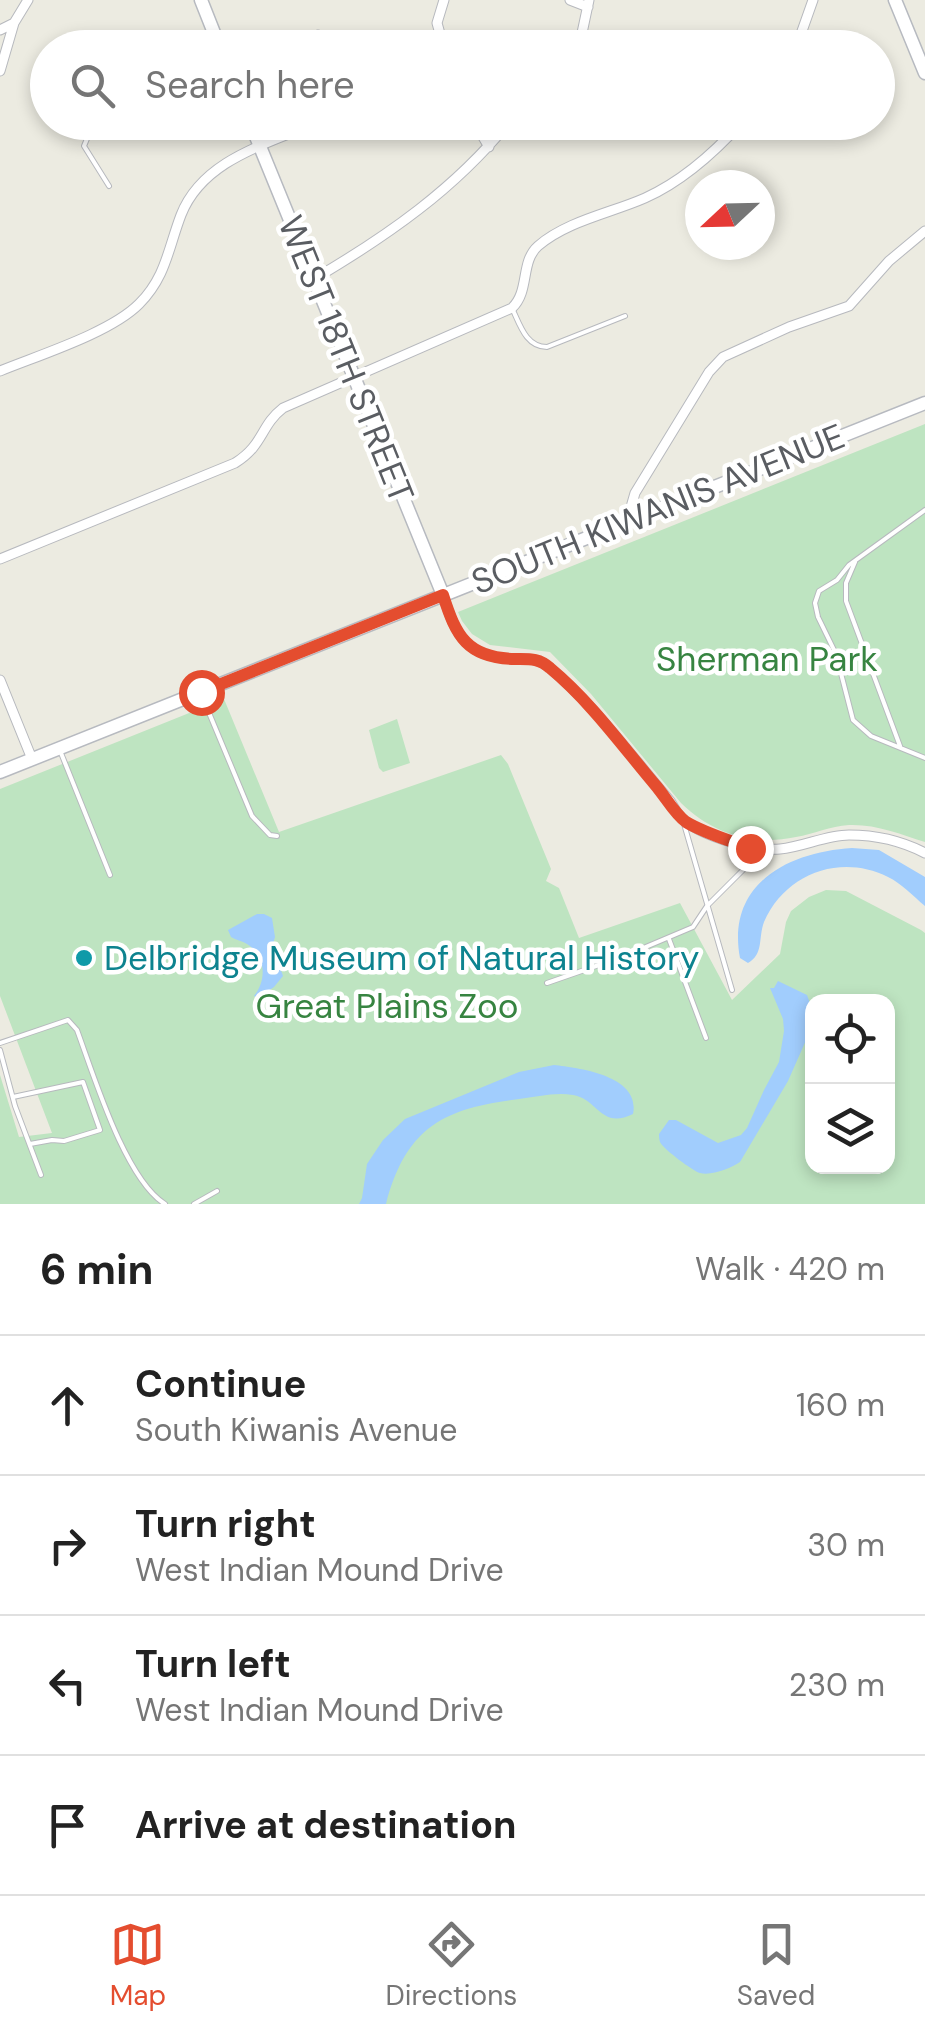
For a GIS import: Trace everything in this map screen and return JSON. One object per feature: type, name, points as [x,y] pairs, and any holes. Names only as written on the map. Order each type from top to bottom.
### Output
[{"type":"main road","points":[[200,0],[212,30]]},
{"type":"main road","points":[[895,0],[922,54],[925,73]]},
{"type":"main road","name":"WEST 18TH STREET","points":[[257,140],[443,595]]},
{"type":"main road","name":"SOUTH KIWANIS AVENUE","points":[[0,772],[925,403]]},
{"type":"street","points":[[0,71],[14,23],[28,0]]},
{"type":"street","points":[[439,30],[437,23],[444,0]]},
{"type":"street","points":[[570,0],[588,4],[583,30]]},
{"type":"street","points":[[802,30],[813,0]]},
{"type":"street","points":[[0,30],[14,23]]},
{"type":"street","points":[[0,372],[105,328],[137,307],[163,272],[181,216],[194,192],[218,167],[276,140]]},
{"type":"street","points":[[485,140],[489,147]]},
{"type":"street","points":[[314,279],[410,218],[454,182],[495,140]]},
{"type":"street","points":[[0,559],[235,462],[256,447],[268,423],[283,408],[512,308],[522,297],[531,255],[540,244],[648,197],[680,179],[726,140]]},
{"type":"street","points":[[627,522],[635,493],[709,372],[724,357],[789,327],[849,306],[889,261],[925,231]]},
{"type":"street","points":[[443,595],[466,644],[479,653],[540,660],[564,681],[683,820],[750,848],[781,849],[846,834],[909,844],[925,853]]},
{"type":"street","points":[[0,680],[32,759]]},
{"type":"lane","points":[[86,140],[84,146],[108,186]]},
{"type":"lane","points":[[512,308],[525,334],[538,347],[547,347],[625,316]]},
{"type":"lane","points":[[925,510],[849,565],[837,580],[819,591],[815,603],[836,654],[854,720],[871,736],[925,758]]},
{"type":"lane","points":[[855,562],[846,583],[846,601],[901,747]]},
{"type":"lane","points":[[201,692],[252,816],[270,835],[277,836]]},
{"type":"lane","points":[[59,748],[110,875]]},
{"type":"lane","points":[[683,820],[732,990]]},
{"type":"lane","points":[[547,982],[693,927],[764,848]]},
{"type":"lane","points":[[668,939],[706,1038]]},
{"type":"lane","points":[[0,1043],[68,1020],[77,1030],[121,1145],[140,1180],[165,1204]]},
{"type":"lane","points":[[0,1050],[41,1175]]},
{"type":"lane","points":[[13,1097],[83,1082],[100,1130],[64,1141],[30,1144]]},
{"type":"lane","points":[[194,1204],[217,1191]]},
{"type":"green space","name":"Sherman Park","points":[[925,424],[925,842],[859,825],[764,840],[720,830],[681,803],[591,694],[550,652],[490,645],[472,634],[458,612]]},
{"type":"green space","name":"Great Plains Zoo","points":[[224,699],[279,832],[501,755],[551,869],[546,881],[559,888],[579,938],[680,903],[732,1000],[780,954],[791,911],[826,890],[846,891],[925,933],[925,1204],[0,1204],[0,1075],[19,1137],[52,1133],[0,996],[0,789]]},
{"type":"green space","points":[[397,719],[410,763],[383,772],[369,730]]},
{"type":"water","points":[[852,848],[879,850],[925,877],[925,906],[893,880],[870,870],[851,867],[816,872],[785,891],[764,922],[759,950],[753,959],[748,963],[740,958],[738,932],[743,910],[752,892],[767,877],[806,856]]},
{"type":"water","points":[[257,914],[272,918],[275,937],[270,953],[283,976],[258,998],[254,996],[261,983],[262,968],[258,955],[231,937],[228,930]]},
{"type":"water","points":[[778,981],[805,994],[805,1043],[788,1081],[740,1162],[727,1169],[700,1173],[667,1150],[659,1134],[669,1120],[718,1143],[741,1135],[747,1128],[779,1062],[784,1031],[770,988]]},
{"type":"water","points":[[554,1065],[593,1072],[618,1083],[633,1101],[633,1114],[622,1118],[607,1116],[581,1098],[566,1094],[469,1108],[432,1126],[417,1139],[394,1178],[386,1204],[359,1204],[367,1164],[383,1140],[405,1119],[519,1072]]},
{"type":"place","name":"Delbridge Museum of Natural History","points":[[84,958]]},
{"type":"route","points":[[201,692],[443,595],[452,623],[466,644],[488,656],[540,660],[582,699],[683,820],[750,848]]}]
